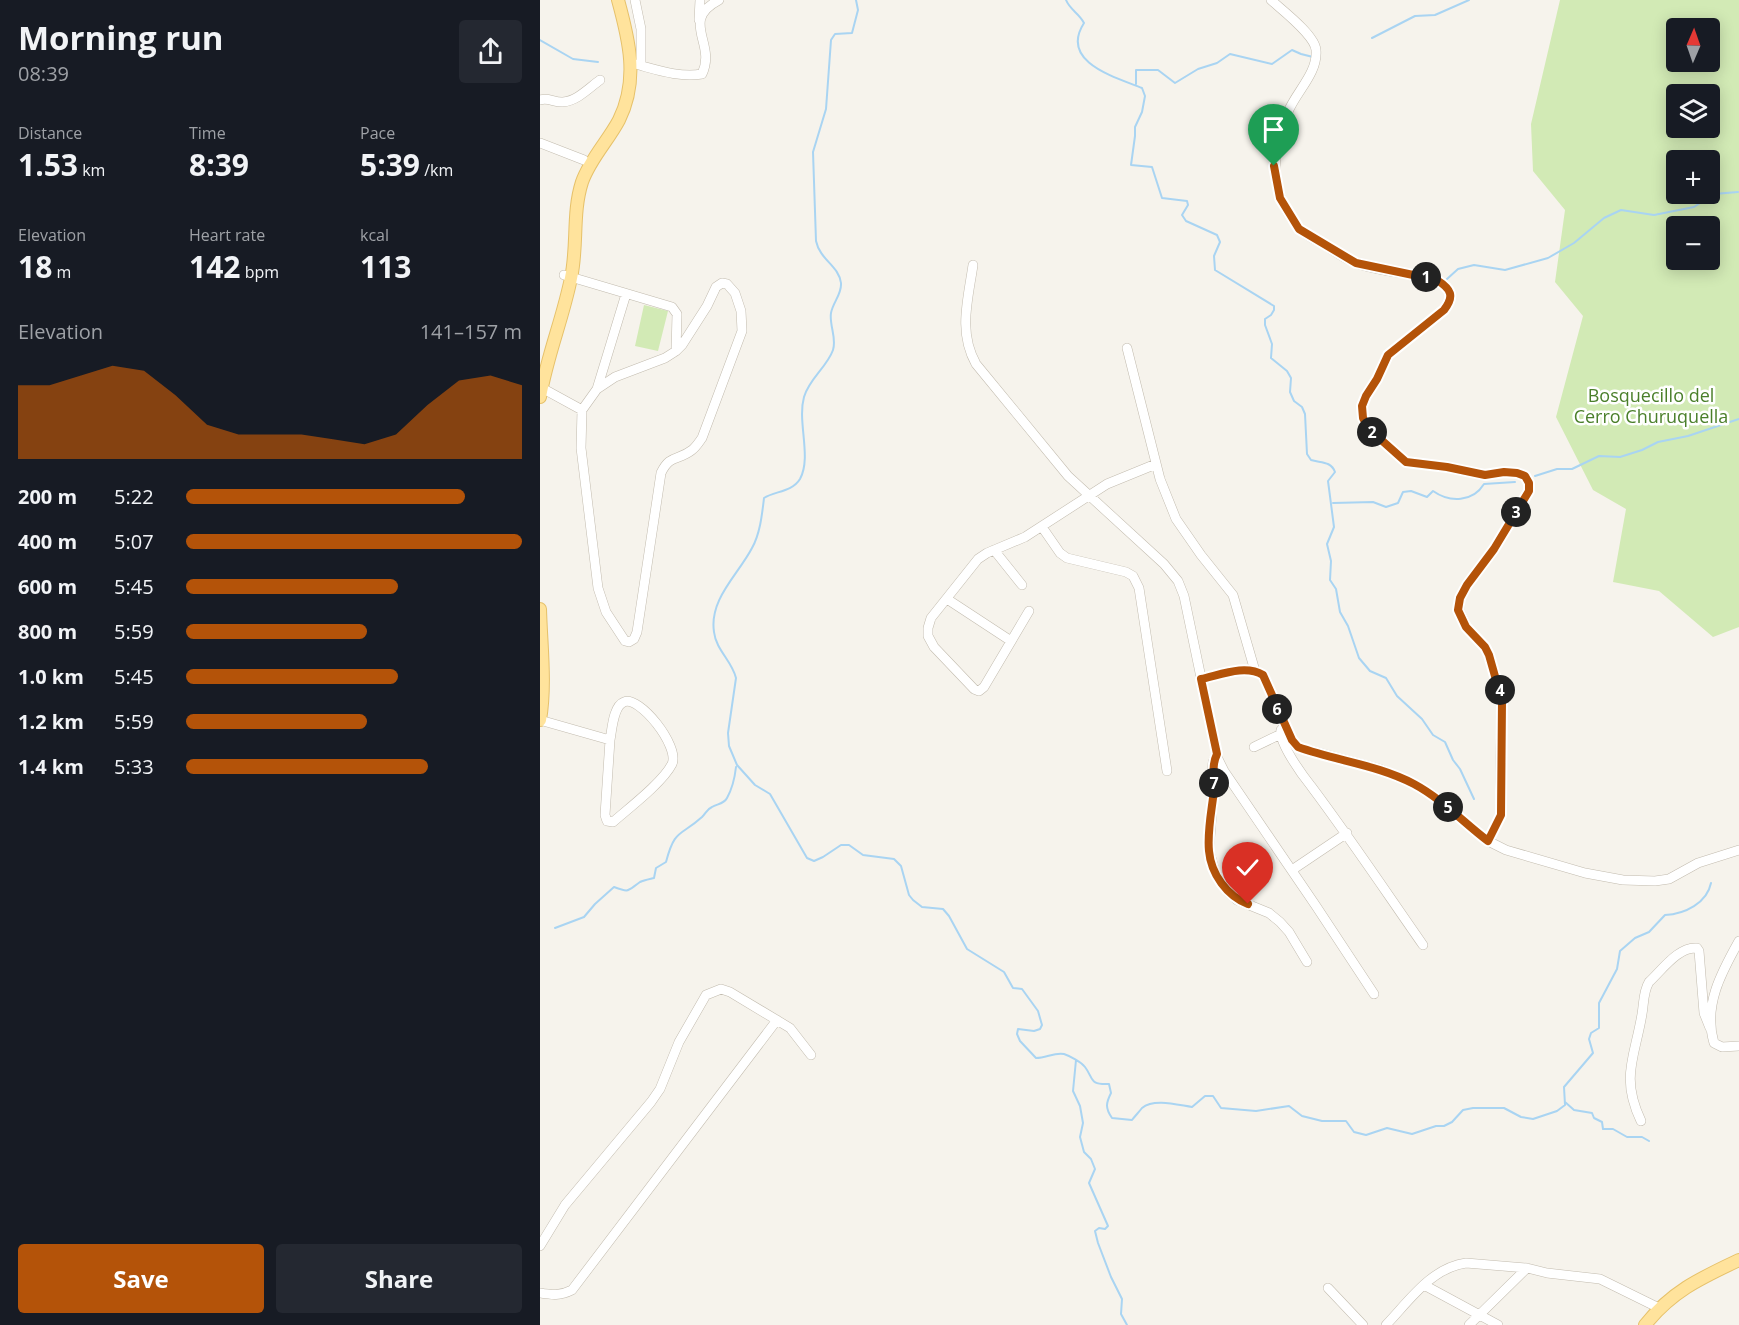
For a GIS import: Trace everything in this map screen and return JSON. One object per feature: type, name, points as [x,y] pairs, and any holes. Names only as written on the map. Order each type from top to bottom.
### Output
[{"type":"main road","points":[[540,357],[568,276],[570,203],[574,180],[612,116],[621,92],[623,63],[620,37],[609,0]]},
{"type":"main road","points":[[541,390],[576,246],[578,204],[582,182],[619,120],[629,94],[636,64],[618,0]]},
{"type":"main road","points":[[540,609],[542,706],[540,720]]},
{"type":"main road","points":[[1645,1325],[1659,1308],[1694,1281],[1739,1260]]},
{"type":"main road","points":[[1655,1325],[1684,1297],[1739,1269]]},
{"type":"street","points":[[635,0],[641,29],[636,64],[690,76],[702,74],[707,57],[699,28],[700,0]]},
{"type":"street","points":[[699,20],[711,4],[718,0]]},
{"type":"street","points":[[1270,0],[1291,17],[1316,48],[1314,66],[1289,110],[1277,143],[1274,166],[1280,198],[1299,229],[1333,251],[1356,263],[1437,280],[1447,286],[1450,294],[1449,303],[1444,310],[1395,348],[1384,361],[1362,406],[1363,418],[1369,429],[1406,462],[1485,475],[1504,472],[1517,473],[1525,476],[1529,483],[1529,491],[1494,549],[1467,585],[1460,598],[1458,610],[1466,627],[1485,647],[1489,655],[1502,701],[1501,815],[1488,841]]},
{"type":"street","points":[[540,100],[544,98],[562,103],[574,99],[600,80]]},
{"type":"street","points":[[540,143],[584,160]]},
{"type":"street","points":[[974,265],[965,319],[966,340],[976,364],[1068,476],[1164,564],[1178,582],[1184,596],[1217,754],[1224,771],[1374,994]]},
{"type":"street","points":[[568,276],[672,307],[677,314],[676,351]]},
{"type":"street","points":[[597,389],[615,377],[665,358],[676,351],[707,306],[717,287],[722,283],[727,284],[735,293],[741,311],[742,331],[702,438],[694,449],[670,459],[661,473],[637,633],[629,642],[625,641],[606,612],[598,588],[581,448],[582,410],[597,389],[626,294]]},
{"type":"street","points":[[1127,348],[1156,464],[1176,519],[1233,595],[1255,670]]},
{"type":"street","points":[[541,390],[582,410]]},
{"type":"street","points":[[1029,611],[984,687],[979,691],[974,689],[934,647],[928,636],[931,618],[978,559],[1025,537],[1107,484],[1156,464]]},
{"type":"street","points":[[1042,527],[1060,553],[1067,558],[1126,572],[1133,576],[1139,588],[1167,771]]},
{"type":"street","points":[[994,550],[1022,585]]},
{"type":"street","points":[[947,599],[1011,641]]},
{"type":"street","points":[[1201,679],[1243,670],[1255,670],[1263,675],[1282,731],[1305,777],[1347,833],[1423,945]]},
{"type":"street","points":[[626,701],[634,703],[647,712],[670,742],[674,752],[673,762],[666,774],[613,822],[607,821],[605,815],[610,740],[616,711],[626,701]]},
{"type":"street","points":[[540,720],[610,740]]},
{"type":"street","points":[[1282,731],[1298,747],[1380,769],[1413,783],[1433,795],[1488,841],[1506,850],[1585,873],[1623,880],[1669,879],[1698,863],[1739,850]]},
{"type":"street","points":[[1254,747],[1282,731]]},
{"type":"street","points":[[1217,754],[1212,771],[1214,785],[1209,850],[1215,872],[1228,892],[1237,900],[1269,913],[1280,922],[1289,932],[1306,962]]},
{"type":"street","points":[[1292,870],[1347,833]]},
{"type":"street","points":[[1710,1028],[1712,997],[1739,942]]},
{"type":"street","points":[[1641,1121],[1633,1101],[1629,1070],[1646,988],[1649,982],[1682,951],[1691,947],[1700,951],[1704,1013],[1714,1043],[1722,1047],[1739,1046]]},
{"type":"street","points":[[540,1246],[565,1204],[660,1089],[679,1041],[706,995],[721,989],[730,992],[790,1028],[811,1055]]},
{"type":"street","points":[[540,1293],[554,1296],[572,1290],[777,1020]]},
{"type":"street","points":[[1386,1325],[1436,1275],[1457,1264],[1466,1263],[1527,1268],[1547,1273],[1599,1279],[1659,1308]]},
{"type":"street","points":[[1469,1325],[1527,1268]]},
{"type":"street","points":[[1424,1285],[1498,1325]]},
{"type":"street","points":[[1328,1288],[1363,1325]]},
{"type":"green space","name":"Bosquecillo del Cerro Churuquella","points":[[1560,0],[1739,0],[1739,627],[1713,637],[1659,591],[1613,582],[1626,509],[1593,490],[1556,417],[1583,316],[1555,282],[1565,210],[1533,171],[1531,124]]},
{"type":"green space","points":[[644,305],[668,311],[658,351],[635,346]]},
{"type":"waterway","points":[[856,0],[858,10],[852,33],[835,34],[831,40],[826,109],[813,152],[816,241],[821,253],[840,277],[841,283],[831,313],[833,350],[804,397],[802,417],[805,460],[800,479],[788,489],[764,498],[755,543],[720,598],[714,620],[715,638],[736,678],[728,733],[729,746],[737,765],[755,785],[770,794],[807,858],[814,861],[841,845],[849,845],[863,855],[894,859],[901,866],[909,895],[913,900],[922,907],[943,909],[967,949],[1004,972],[1013,988],[1022,989],[1038,1011],[1042,1025],[1040,1029],[1034,1031],[1018,1029],[1017,1034],[1020,1041],[1036,1058],[1064,1054],[1083,1065],[1095,1082],[1109,1084],[1111,1093],[1107,1105],[1112,1118],[1132,1120],[1142,1108],[1153,1103],[1192,1107],[1205,1096],[1213,1096],[1221,1108],[1256,1111],[1289,1106],[1302,1116],[1322,1121],[1346,1121],[1354,1132],[1366,1135],[1387,1128],[1412,1134],[1436,1126],[1444,1126],[1452,1122],[1463,1110],[1473,1108],[1504,1108],[1521,1117],[1533,1119],[1557,1111],[1565,1105],[1564,1087],[1593,1053],[1589,1039],[1591,1033],[1599,1028],[1599,1003],[1617,969],[1620,951],[1635,938],[1649,932],[1665,915],[1687,910],[1700,902],[1711,883]]},
{"type":"waterway","points":[[1066,0],[1084,23],[1078,37],[1079,48],[1084,58],[1105,73],[1142,88],[1145,96],[1142,112],[1135,127],[1131,165],[1152,167],[1162,198],[1187,201],[1188,205],[1182,215],[1186,221],[1217,235],[1220,242],[1214,256],[1215,270],[1274,306],[1271,315],[1265,319],[1272,344],[1271,358],[1287,371],[1291,378],[1290,392],[1305,414],[1307,454],[1311,460],[1328,464],[1335,472],[1328,481],[1334,527],[1327,544],[1331,561],[1330,580],[1336,589],[1340,612],[1348,626],[1359,658],[1370,671],[1386,678],[1397,696],[1422,719],[1433,735],[1445,742],[1474,799]]},
{"type":"waterway","points":[[1372,38],[1415,16],[1435,15],[1469,0]]},
{"type":"waterway","points":[[540,40],[573,59],[598,62]]},
{"type":"waterway","points":[[1136,84],[1136,70],[1158,70],[1175,83],[1198,69],[1217,63],[1230,54],[1272,64],[1292,50],[1313,57]]},
{"type":"waterway","points":[[1447,279],[1458,269],[1474,265],[1505,270],[1548,258],[1574,243],[1604,218],[1621,210],[1654,215],[1694,207],[1714,194],[1738,192]]},
{"type":"waterway","points":[[1535,476],[1557,469],[1572,469],[1599,456],[1620,457],[1658,442],[1688,436],[1739,419]]},
{"type":"waterway","points":[[1333,503],[1373,502],[1386,507],[1398,503],[1403,492],[1411,491],[1427,497],[1433,491],[1447,498],[1461,499],[1474,494],[1484,484],[1515,482]]},
{"type":"waterway","points":[[555,928],[584,917],[614,887],[628,890],[640,882],[654,878],[656,868],[666,862],[672,843],[679,834],[709,809],[726,800],[732,787],[736,767]]},
{"type":"waterway","points":[[1076,1060],[1073,1091],[1080,1106],[1083,1123],[1080,1137],[1084,1152],[1091,1159],[1095,1169],[1089,1183],[1108,1226],[1095,1231],[1111,1277],[1122,1299],[1121,1314],[1127,1325]]},
{"type":"waterway","points":[[1565,1102],[1574,1110],[1592,1113],[1594,1118],[1602,1122],[1603,1129],[1613,1129],[1627,1137],[1642,1137],[1649,1141]]},
{"type":"route","points":[[1248,904],[1237,900],[1228,892],[1211,862],[1209,850],[1214,785],[1212,771],[1217,754],[1201,679],[1243,670],[1255,670],[1263,675],[1292,740],[1298,747],[1380,769],[1413,783],[1433,795],[1488,841],[1501,815],[1503,793],[1500,775],[1502,701],[1489,655],[1485,647],[1466,627],[1458,610],[1460,598],[1467,585],[1494,549],[1529,491],[1529,483],[1525,476],[1517,473],[1504,472],[1485,475],[1406,462],[1369,429],[1363,418],[1362,406],[1384,361],[1395,348],[1444,310],[1449,303],[1450,294],[1447,286],[1428,277],[1356,263],[1299,229],[1280,198],[1274,166]]}]
